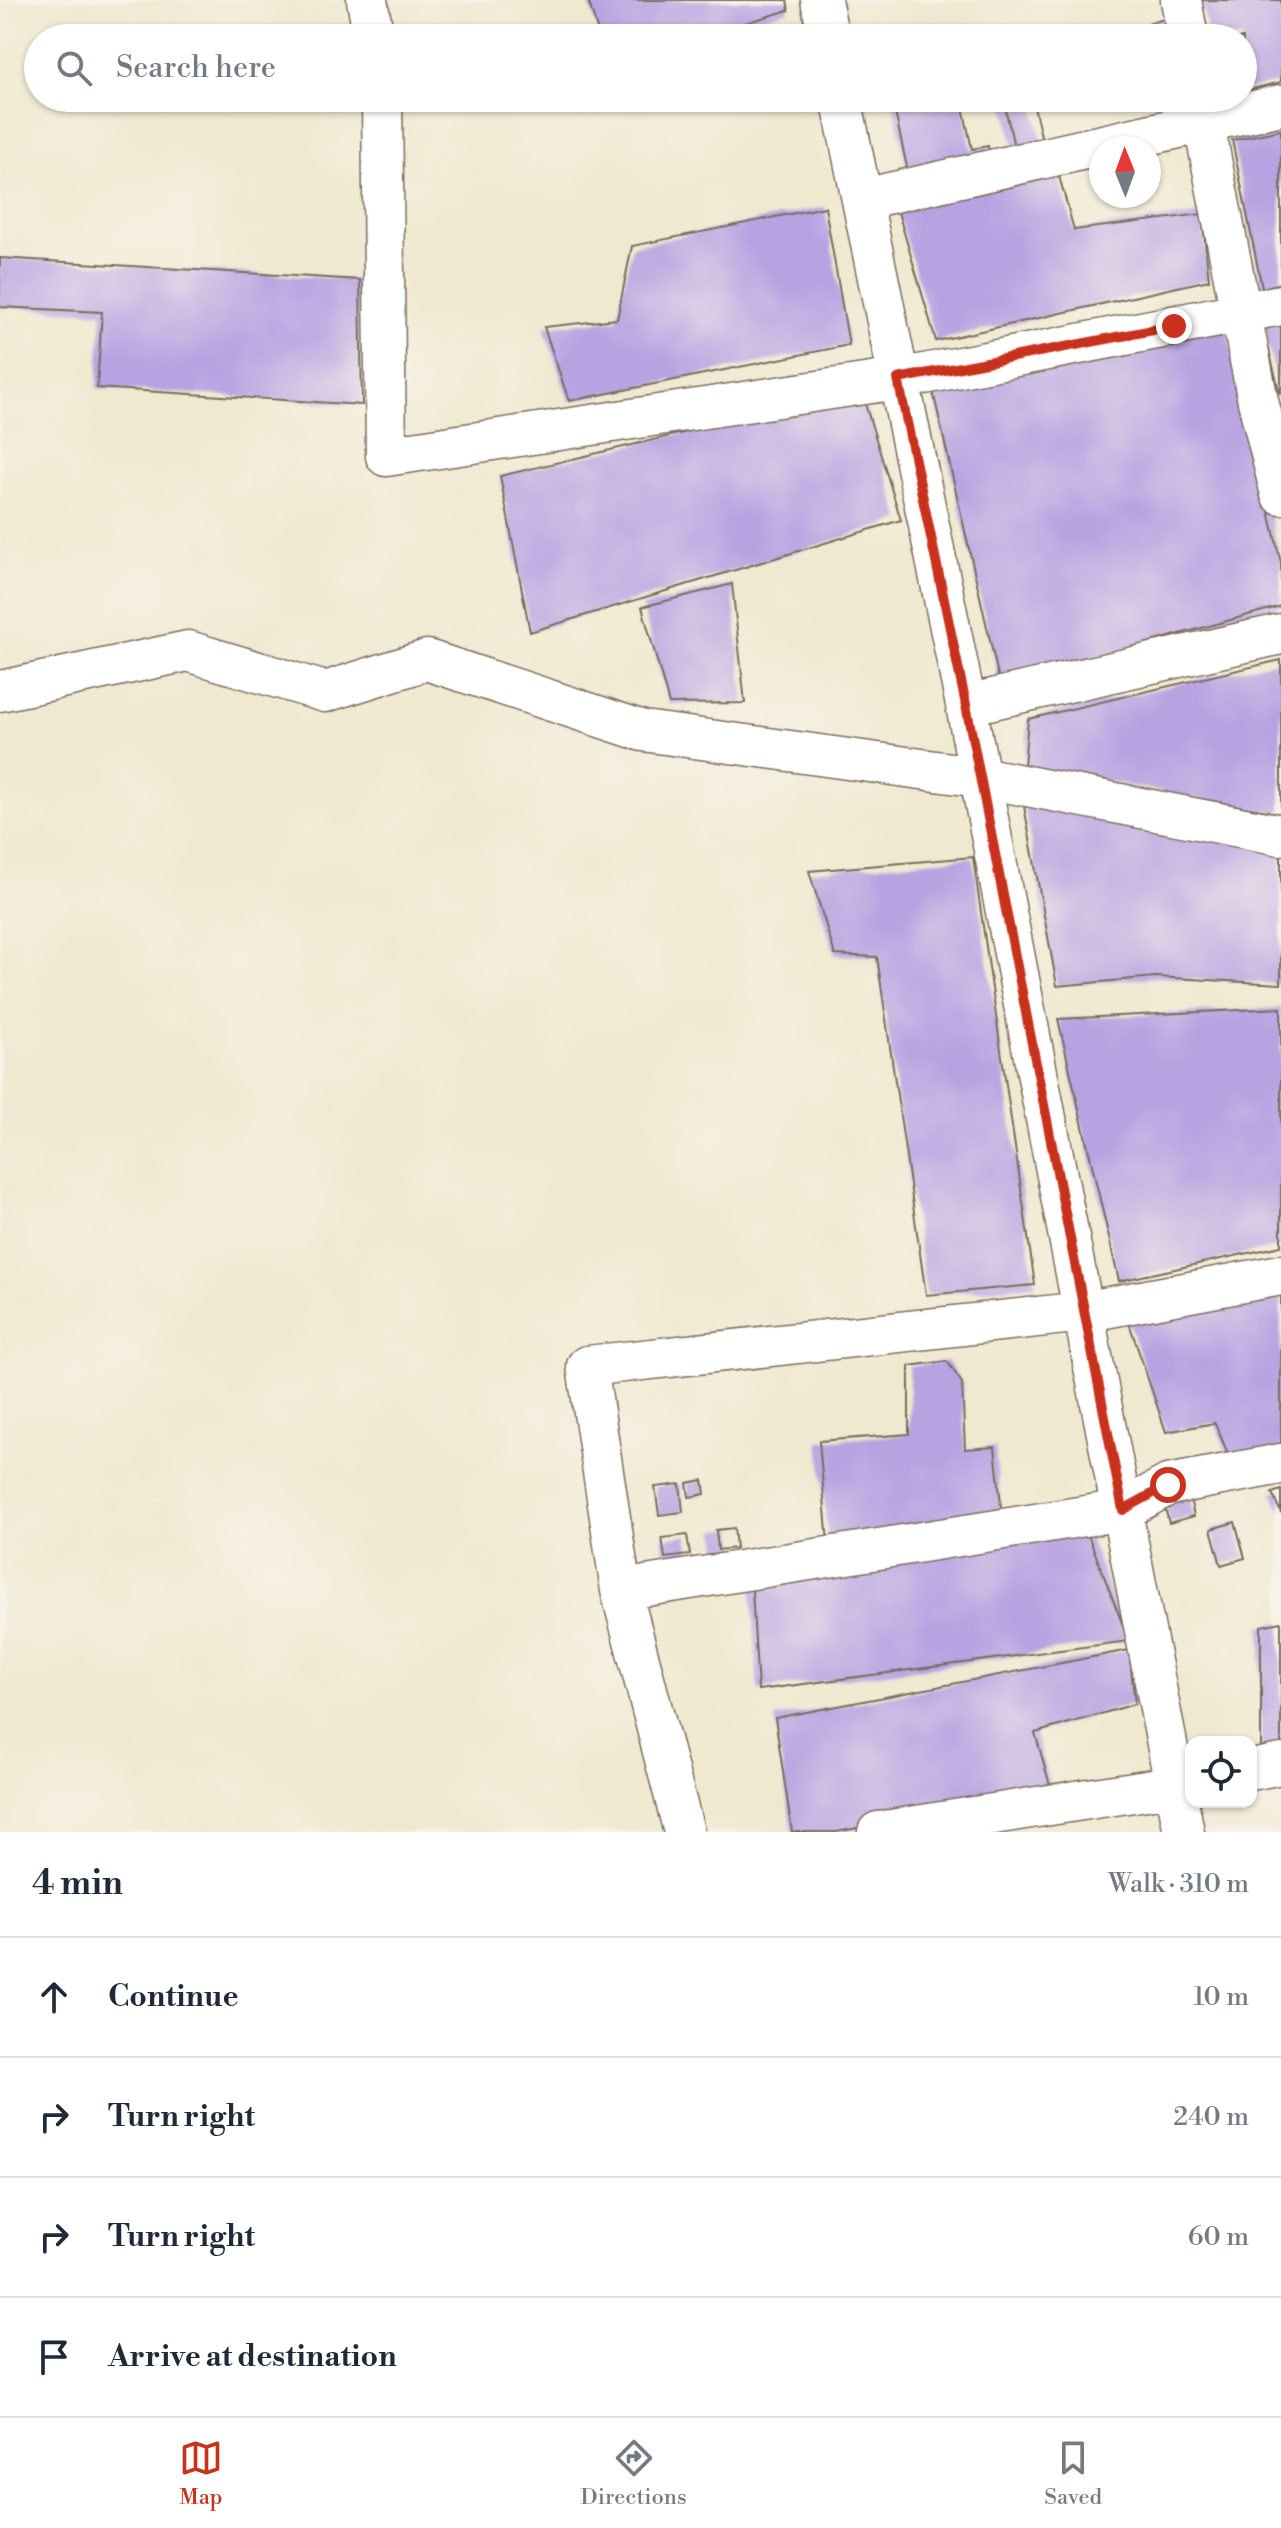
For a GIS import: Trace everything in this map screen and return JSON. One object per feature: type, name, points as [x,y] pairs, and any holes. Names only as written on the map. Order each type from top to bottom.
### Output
[{"type":"street","points":[[367,0],[371,24]]},
{"type":"street","points":[[821,0],[826,24]]},
{"type":"street","points":[[1181,0],[1185,24]]},
{"type":"street","points":[[1257,107],[1281,105]]},
{"type":"street","points":[[382,112],[386,456],[898,379],[1281,305]]},
{"type":"street","points":[[844,112],[966,705],[1123,1510],[1183,1785],[1184,1832]]},
{"type":"street","points":[[863,199],[1194,112]]},
{"type":"street","points":[[1202,112],[1240,313],[1281,494]]},
{"type":"street","points":[[966,705],[1281,634]]},
{"type":"street","points":[[0,691],[188,651],[325,692],[427,660],[643,731],[980,777],[1281,835]]},
{"type":"street","points":[[684,1832],[621,1590],[587,1366],[1083,1312],[1281,1275]]},
{"type":"street","points":[[621,1590],[1123,1510],[1168,1485],[1281,1464]]},
{"type":"street","points":[[1257,1769],[1281,1764]]},
{"type":"street","points":[[878,1832],[1183,1785]]},
{"type":"building","points":[[588,0],[787,0],[789,10],[742,24],[596,24]]},
{"type":"building","points":[[1201,0],[1281,0],[1281,82],[1257,88],[1257,24],[1206,24]]},
{"type":"building","points":[[1165,19],[1166,24],[1149,24]]},
{"type":"building","points":[[895,112],[964,112],[972,149],[988,146],[992,168],[911,186]]},
{"type":"building","points":[[1006,112],[1035,112],[1045,153],[1017,160]]},
{"type":"building","points":[[1281,130],[1281,283],[1262,288],[1232,140]]},
{"type":"building","points":[[1054,158],[1074,230],[1202,214],[1209,280],[936,341],[893,195]]},
{"type":"building","points":[[825,207],[849,345],[569,401],[544,327],[617,319],[632,246]]},
{"type":"building","points":[[0,258],[360,280],[362,405],[97,388],[102,312],[0,307]]},
{"type":"building","points":[[1281,323],[1281,394],[1280,394],[1263,326]]},
{"type":"building","points":[[1226,326],[1281,563],[1281,606],[1000,684],[932,387]]},
{"type":"building","points":[[861,391],[901,520],[530,632],[500,476]]},
{"type":"building","points":[[732,584],[745,703],[669,704],[642,607]]},
{"type":"building","points":[[1281,660],[1281,814],[1024,766],[1028,719]]},
{"type":"building","points":[[1024,806],[1281,850],[1281,984],[1155,977],[1057,986]]},
{"type":"building","points":[[973,857],[1035,1285],[926,1295],[877,957],[835,955],[809,871]]},
{"type":"building","points":[[1281,1008],[1281,1246],[1119,1281],[1058,1019]]},
{"type":"building","points":[[1281,1289],[1281,1450],[1232,1464],[1215,1423],[1166,1432],[1125,1311]]},
{"type":"building","points":[[947,1361],[962,1383],[965,1449],[995,1447],[1003,1524],[828,1543],[819,1441],[909,1434],[909,1366]]},
{"type":"building","points":[[703,1480],[705,1494],[689,1497],[687,1483]]},
{"type":"building","points":[[680,1484],[683,1512],[659,1515],[655,1487]]},
{"type":"building","points":[[1281,1490],[1281,1513],[1272,1493]]},
{"type":"building","points":[[1189,1494],[1194,1516],[1169,1523],[1163,1500]]},
{"type":"building","points":[[1235,1522],[1245,1558],[1221,1565],[1211,1529]]},
{"type":"building","points":[[1085,1527],[1129,1641],[758,1690],[751,1574]]},
{"type":"building","points":[[734,1528],[736,1548],[718,1550],[716,1530]]},
{"type":"building","points":[[687,1535],[690,1555],[665,1558],[662,1538]]},
{"type":"building","points":[[1281,1622],[1281,1745],[1261,1750],[1261,1626]]},
{"type":"building","points":[[1129,1650],[1135,1704],[1035,1733],[1052,1792],[836,1832],[792,1832],[775,1718]]},
{"type":"route","points":[[1168,1485],[1123,1510],[966,705],[898,379],[1174,326]]}]
